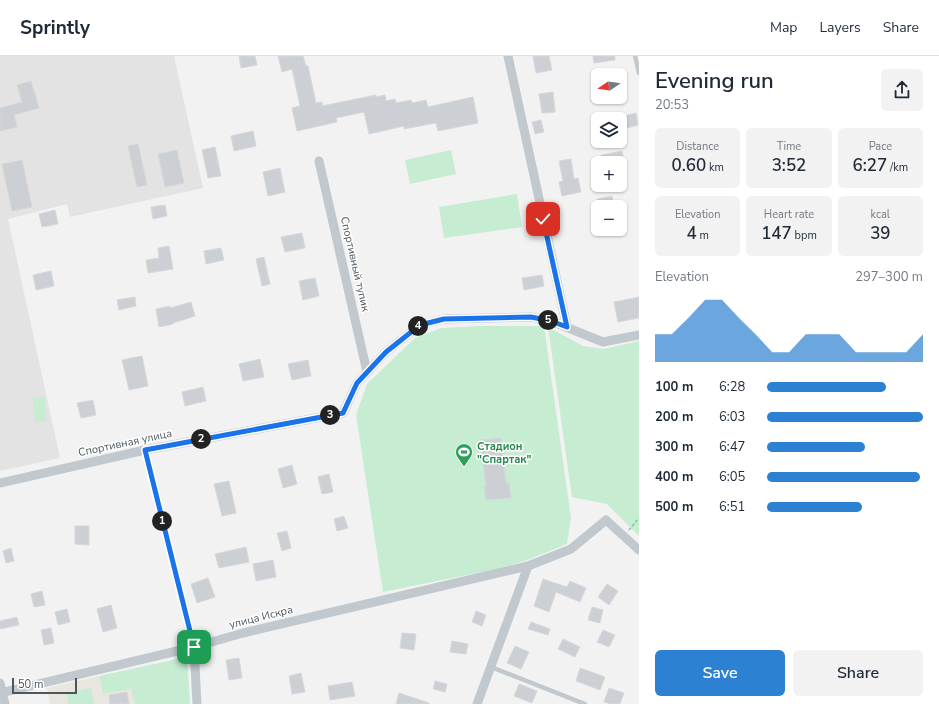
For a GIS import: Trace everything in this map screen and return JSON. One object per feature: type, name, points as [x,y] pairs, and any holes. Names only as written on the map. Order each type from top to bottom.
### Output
[{"type":"street","points":[[508,56],[567,327]]},
{"type":"street","name":"Спортивный тупик","points":[[319,161],[367,372]]},
{"type":"street","name":"Спортивная улица","points":[[0,483],[145,450],[343,413],[357,383],[391,348],[420,325],[444,319],[531,317],[551,321],[603,342],[639,335]]},
{"type":"street","name":"улица Искра","points":[[1,689],[194,647],[243,633],[528,566],[571,549],[606,520],[624,536]]},
{"type":"street","points":[[624,536],[639,550]]},
{"type":"street","points":[[477,704],[528,566]]},
{"type":"street","points":[[194,647],[197,704]]},
{"type":"street","points":[[1,689],[5,704]]},
{"type":"lane","points":[[635,56],[639,73]]},
{"type":"lane","points":[[491,667],[585,704]]},
{"type":"path","points":[[145,450],[194,647]]},
{"type":"path","points":[[624,536],[639,518]]},
{"type":"shaded area","points":[[0,56],[174,56],[203,188],[70,217],[67,204],[8,219],[60,458],[0,471]]},
{"type":"shaded area","points":[[99,676],[103,694],[132,689],[135,704],[50,704],[47,688]]},
{"type":"green space","points":[[451,150],[456,174],[410,184],[405,160]]},
{"type":"green space","points":[[517,194],[522,227],[444,238],[439,207]]},
{"type":"green space","name":"Стадион \"Спартак\"","points":[[481,326],[544,326],[571,518],[567,544],[525,561],[492,570],[383,592],[356,415],[367,384],[415,338],[441,328]]},
{"type":"green space","points":[[548,327],[583,346],[604,349],[639,341],[639,536],[607,504],[572,497]]},
{"type":"green space","points":[[33,397],[45,397],[46,421],[35,422]]},
{"type":"green space","points":[[187,657],[190,704],[135,704],[131,689],[103,694],[99,676]]},
{"type":"green space","points":[[91,688],[94,704],[68,704],[66,693]]},
{"type":"building","points":[[239,56],[255,56],[257,65],[241,68]]},
{"type":"building","points":[[278,56],[303,56],[306,66],[308,66],[316,103],[322,102],[322,106],[376,95],[376,97],[385,95],[386,101],[395,99],[396,103],[411,100],[412,103],[426,100],[428,107],[473,97],[478,123],[438,131],[436,123],[404,129],[404,126],[369,134],[364,112],[336,118],[337,122],[297,131],[292,108],[300,106],[292,69],[282,72]]},
{"type":"building","points":[[533,56],[549,56],[552,70],[536,73]]},
{"type":"building","points":[[593,56],[615,56],[615,60],[594,63]]},
{"type":"building","points":[[31,81],[39,108],[14,115],[17,127],[0,131],[0,108],[22,102],[17,85]]},
{"type":"building","points":[[553,92],[555,112],[542,113],[539,94]]},
{"type":"building","points":[[636,113],[638,125],[627,128],[627,115]]},
{"type":"building","points":[[541,120],[544,132],[535,134],[532,122]]},
{"type":"building","points":[[253,131],[256,146],[234,151],[231,136]]},
{"type":"building","points":[[138,144],[147,185],[137,187],[128,146]]},
{"type":"building","points":[[215,147],[221,176],[208,178],[202,150]]},
{"type":"building","points":[[177,150],[184,183],[165,187],[158,154]]},
{"type":"building","points":[[622,151],[623,156],[601,156]]},
{"type":"building","points":[[571,159],[574,179],[578,178],[581,192],[562,196],[559,182],[563,181],[559,161]]},
{"type":"building","points":[[22,160],[32,207],[12,211],[2,164]]},
{"type":"building","points":[[280,168],[285,192],[268,196],[263,172]]},
{"type":"building","points":[[612,196],[613,200],[597,200]]},
{"type":"building","points":[[165,205],[167,216],[153,219],[151,207]]},
{"type":"building","points":[[55,210],[58,224],[42,227],[39,214]]},
{"type":"building","points":[[302,233],[305,248],[285,252],[281,237]]},
{"type":"building","points":[[169,246],[173,269],[148,273],[146,260],[159,258],[158,248]]},
{"type":"building","points":[[221,248],[224,260],[206,264],[204,251]]},
{"type":"building","points":[[264,257],[270,284],[262,286],[256,259]]},
{"type":"building","points":[[51,271],[54,286],[36,290],[33,275]]},
{"type":"building","points":[[542,275],[544,286],[524,290],[522,278]]},
{"type":"building","points":[[315,278],[319,296],[303,300],[299,281]]},
{"type":"building","points":[[135,297],[136,306],[119,310],[117,300]]},
{"type":"building","points":[[639,297],[639,318],[618,322],[614,302]]},
{"type":"building","points":[[191,302],[195,316],[173,324],[159,327],[156,309],[170,306],[170,308]]},
{"type":"building","points":[[142,356],[148,386],[129,390],[122,360]]},
{"type":"building","points":[[260,359],[264,377],[243,381],[239,364]]},
{"type":"building","points":[[308,360],[311,376],[292,380],[288,364]]},
{"type":"building","points":[[203,387],[206,401],[185,406],[182,392]]},
{"type":"building","points":[[93,400],[96,415],[81,418],[77,403]]},
{"type":"building","points":[[501,438],[506,483],[509,483],[511,498],[486,500],[484,486],[486,486],[480,440]]},
{"type":"building","points":[[292,465],[297,484],[283,488],[278,469]]},
{"type":"building","points":[[329,474],[333,492],[322,494],[318,477]]},
{"type":"building","points":[[229,481],[236,513],[222,516],[214,484]]},
{"type":"building","points":[[344,516],[348,528],[337,531],[334,519]]},
{"type":"building","points":[[75,526],[89,526],[89,545],[75,544]]},
{"type":"building","points":[[287,531],[291,548],[282,551],[277,533]]},
{"type":"building","points":[[246,547],[249,562],[219,568],[215,554]]},
{"type":"building","points":[[11,548],[14,561],[6,563],[3,551]]},
{"type":"building","points":[[273,560],[276,577],[256,581],[253,564]]},
{"type":"building","points":[[208,578],[215,597],[197,603],[191,584]]},
{"type":"building","points":[[543,579],[567,587],[570,581],[586,588],[580,602],[556,592],[549,612],[534,606]]},
{"type":"building","points":[[607,584],[618,591],[609,605],[598,597]]},
{"type":"building","points":[[42,591],[45,605],[34,607],[31,594]]},
{"type":"building","points":[[111,605],[117,628],[103,632],[97,609]]},
{"type":"building","points":[[592,607],[603,610],[600,623],[588,620]]},
{"type":"building","points":[[67,609],[70,622],[58,625],[55,612]]},
{"type":"building","points":[[476,611],[486,615],[482,626],[472,622]]},
{"type":"building","points":[[17,617],[19,625],[0,629],[0,621]]},
{"type":"building","points":[[531,622],[550,629],[548,635],[528,629]]},
{"type":"building","points":[[51,628],[54,643],[44,645],[41,630]]},
{"type":"building","points":[[603,630],[615,635],[609,647],[597,642]]},
{"type":"building","points":[[402,633],[416,634],[414,650],[400,648]]},
{"type":"building","points":[[563,639],[580,647],[575,657],[558,649]]},
{"type":"building","points":[[452,641],[468,644],[466,654],[450,652]]},
{"type":"building","points":[[515,646],[529,652],[521,669],[507,663]]},
{"type":"building","points":[[239,658],[242,678],[229,680],[226,660]]},
{"type":"building","points":[[580,668],[605,677],[600,690],[576,681]]},
{"type":"building","points":[[301,673],[305,692],[292,694],[289,676]]},
{"type":"building","points":[[435,681],[447,684],[445,692],[433,689]]},
{"type":"building","points":[[352,682],[355,696],[330,700],[328,686]]},
{"type":"building","points":[[519,684],[537,691],[532,703],[514,696]]},
{"type":"building","points":[[609,688],[624,693],[620,704],[604,702]]},
{"type":"building","points":[[127,692],[129,704],[110,704],[109,695]]},
{"type":"building","points":[[399,693],[429,703],[429,704],[396,704]]},
{"type":"place","name":"Стадион \"Спартак\"","points":[[464,467]]},
{"type":"route","points":[[194,647],[145,450],[343,413],[357,383],[386,352],[420,325],[444,319],[531,317],[551,321],[567,327],[543,219]]}]
